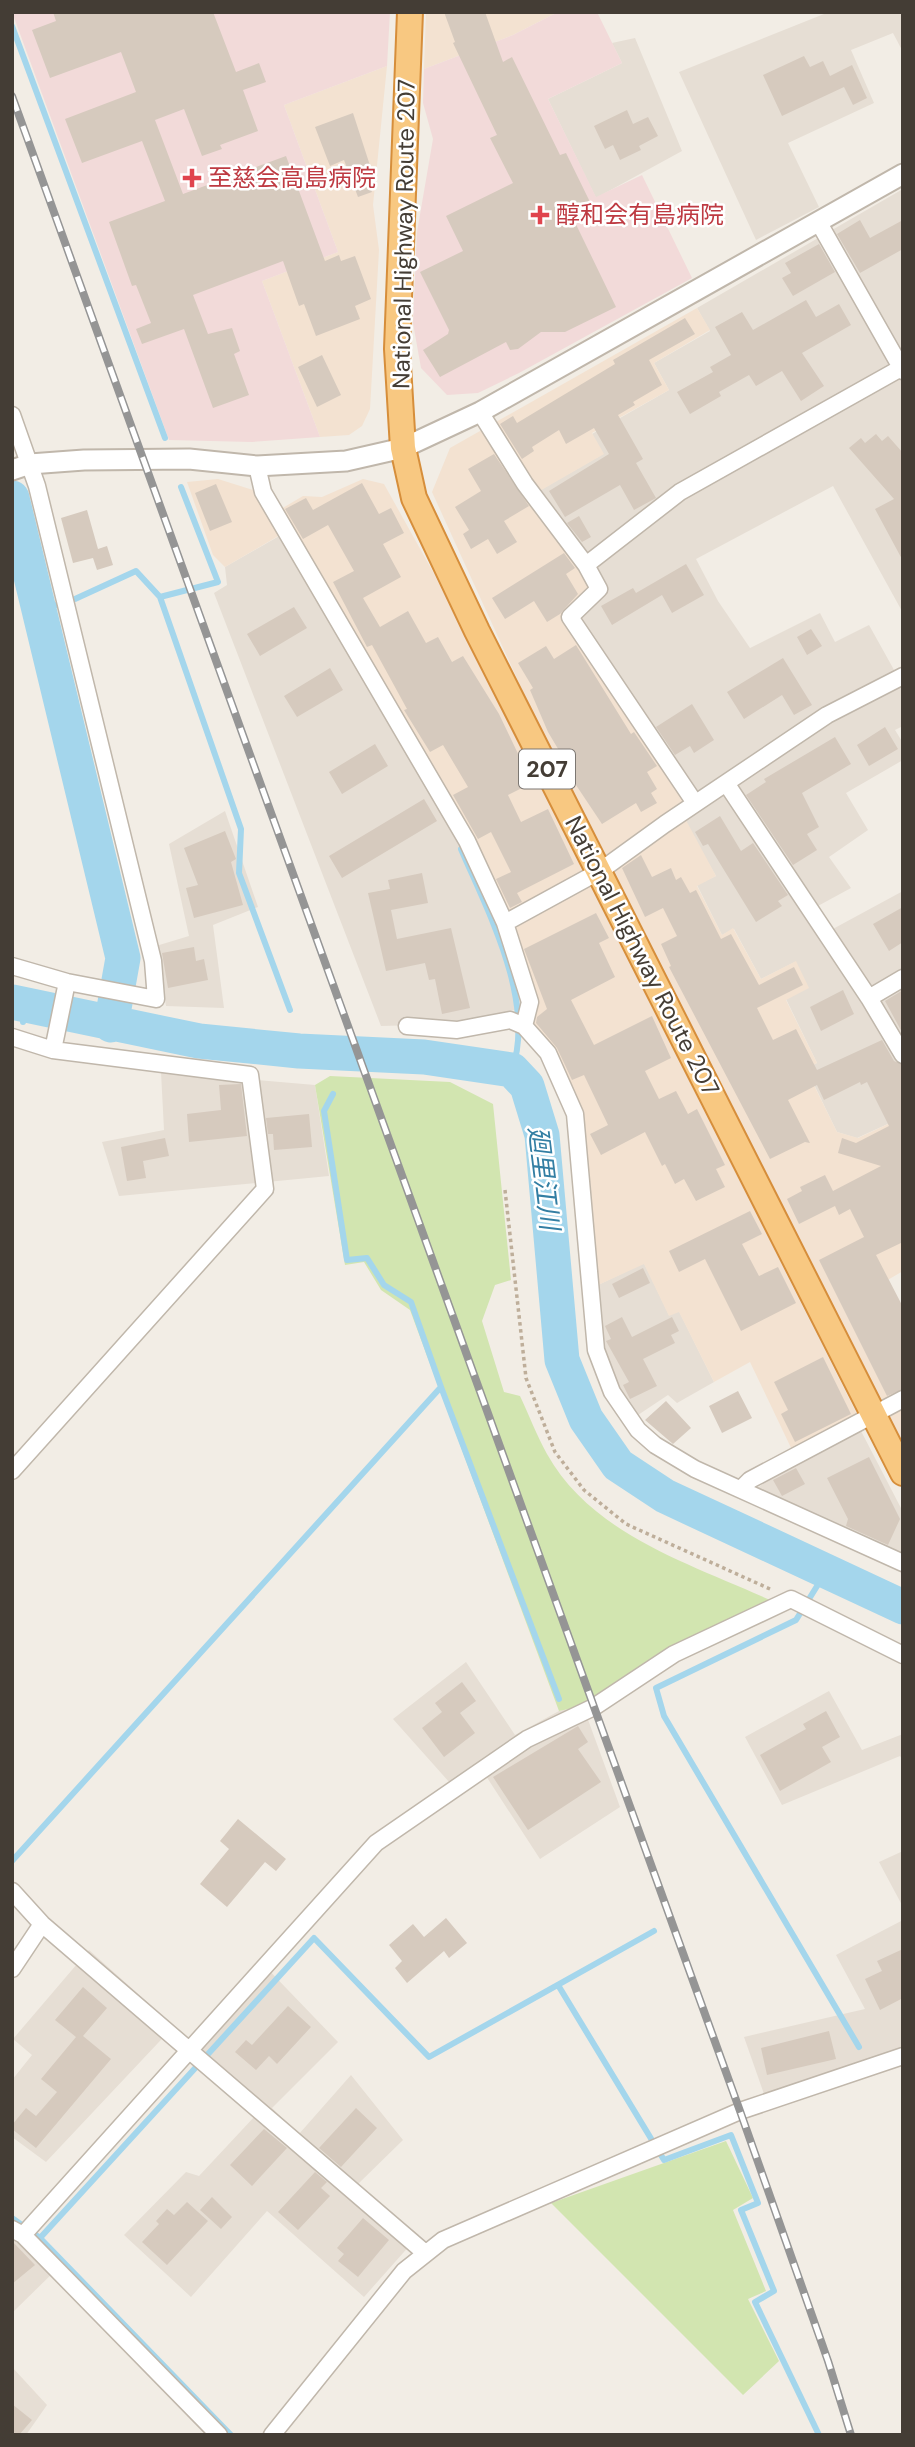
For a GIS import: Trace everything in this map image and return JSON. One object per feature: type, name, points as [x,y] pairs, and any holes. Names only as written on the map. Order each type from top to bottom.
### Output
[{"type":"highway","name":"National Highway Route 207","points":[[410,12],[397,349],[403,448],[414,498],[477,631],[903,1473]]},
{"type":"street","points":[[21,467],[84,460],[189,459],[257,466],[346,461],[403,448],[480,412],[903,174]]},
{"type":"street","points":[[586,565],[680,492],[902,370],[819,223]]},
{"type":"street","points":[[480,412],[524,484],[586,565],[598,589],[569,617],[695,803]]},
{"type":"street","points":[[12,415],[21,467],[65,602],[153,961],[156,999],[67,982],[12,966]]},
{"type":"street","points":[[257,466],[263,492],[467,841],[505,923],[530,1002],[517,1023]]},
{"type":"street","points":[[505,923],[600,871],[695,803],[827,715],[903,676]]},
{"type":"street","points":[[726,783],[869,998],[903,1055]]},
{"type":"street","points":[[869,998],[903,978]]},
{"type":"street","points":[[53,1050],[67,982]]},
{"type":"street","points":[[407,1026],[457,1030],[517,1023]]},
{"type":"street","points":[[517,1023],[548,1053],[575,1114],[596,1350],[612,1392],[638,1430],[655,1445],[695,1469],[903,1563]]},
{"type":"street","points":[[12,1037],[53,1050],[250,1075],[265,1189],[12,1471]]},
{"type":"street","points":[[742,1488],[750,1480],[903,1399]]},
{"type":"street","points":[[219,2435],[23,2230],[199,2057],[376,1843],[527,1739],[594,1707],[674,1654],[800,1604],[903,1656]]},
{"type":"street","points":[[12,1891],[42,1924],[424,2252]]},
{"type":"street","points":[[12,1969],[42,1924]]},
{"type":"street","points":[[272,2435],[404,2271],[424,2252],[443,2240],[740,2112],[903,2056]]},
{"type":"path","points":[[505,1190],[526,1378],[555,1452],[584,1490],[626,1524],[800,1604]]},
{"type":"shaded area","name":"至慈会高島病院","points":[[12,12],[390,12],[387,66],[284,105],[338,252],[262,281],[320,437],[252,442],[169,440]]},
{"type":"shaded area","points":[[426,12],[558,12],[513,35],[424,69]]},
{"type":"shaded area","name":"醇和会有島病院","points":[[558,12],[597,12],[622,63],[548,99],[596,197],[642,175],[692,278],[478,393],[447,395],[421,368],[413,323],[417,232],[433,139],[423,103],[424,69],[513,35]]},
{"type":"shaded area","points":[[829,12],[903,12],[903,52],[893,33],[851,50],[874,103],[788,143],[819,207],[756,240],[679,72]]},
{"type":"shaded area","points":[[635,38],[682,151],[596,198],[548,99],[622,63],[612,43]]},
{"type":"shaded area","points":[[387,66],[373,205],[379,250],[370,409],[362,426],[349,435],[320,437],[262,281],[338,252],[284,105]]},
{"type":"shaded area","points":[[903,189],[903,613],[833,486],[696,559],[718,601],[750,648],[820,613],[835,642],[869,625],[903,686],[903,726],[895,730],[903,743],[903,760],[846,793],[868,830],[829,857],[851,888],[816,907],[831,930],[903,891],[903,1117],[857,1138],[837,1132],[806,1068],[817,1063],[786,999],[795,962],[761,979],[734,929],[722,935],[697,885],[716,876],[565,616],[530,496],[603,454],[592,434],[669,390],[654,363],[710,331],[697,308]]},
{"type":"shaded area","points":[[697,308],[710,330],[654,363],[669,390],[592,433],[604,454],[531,496],[592,589],[566,616],[690,802],[680,809],[716,876],[697,886],[722,935],[733,928],[761,979],[796,961],[809,988],[786,1000],[817,1063],[806,1069],[837,1132],[858,1138],[903,1117],[889,1220],[903,1244],[903,1271],[874,1288],[903,1333],[903,1444],[542,733],[432,492],[450,448]]},
{"type":"shaded area","points":[[218,479],[253,490],[281,509],[303,496],[322,497],[363,479],[384,484],[433,572],[859,1418],[793,1452],[750,1362],[714,1382],[679,1312],[669,1316],[644,1264],[596,1286],[581,1112],[524,1021],[523,1008],[500,928],[461,843],[280,535],[225,567],[213,555],[187,482]]},
{"type":"shaded area","points":[[281,535],[461,843],[500,928],[523,1008],[456,1024],[381,1026],[214,593],[227,585],[225,567]]},
{"type":"shaded area","points":[[225,811],[258,907],[213,925],[224,1008],[166,1006],[156,946],[189,936],[169,844]]},
{"type":"shaded area","points":[[161,1072],[315,1085],[329,1176],[119,1196],[102,1142],[164,1130]]},
{"type":"shaded area","points":[[644,1263],[669,1315],[679,1311],[714,1382],[677,1403],[668,1395],[635,1417],[617,1389],[602,1349],[596,1286]]},
{"type":"shaded area","points":[[861,1431],[903,1512],[903,1558],[757,1489],[769,1478]]},
{"type":"shaded area","points":[[466,1662],[515,1735],[559,1711],[583,1706],[620,1807],[540,1859],[486,1776],[458,1792],[393,1719]]},
{"type":"shaded area","points":[[829,1691],[862,1750],[903,1734],[903,1761],[900,1756],[782,1805],[745,1737]]},
{"type":"shaded area","points":[[903,1851],[903,1907],[879,1862]]},
{"type":"shaded area","points":[[903,1920],[903,2047],[764,2094],[744,2037],[865,2009],[836,1955]]},
{"type":"shaded area","points":[[89,1950],[174,2026],[46,2162],[12,2137],[12,2080],[32,2055],[13,2039]]},
{"type":"shaded area","points":[[262,1963],[338,2042],[272,2108],[299,2134],[351,2075],[403,2140],[357,2185],[419,2235],[364,2297],[267,2211],[191,2297],[124,2235],[186,2172],[199,2176],[255,2116],[181,2055]]},
{"type":"shaded area","points":[[12,2221],[33,2235],[61,2265],[12,2313]]},
{"type":"shaded area","points":[[12,2367],[47,2405],[26,2435],[12,2435]]},
{"type":"green space","points":[[330,1076],[450,1082],[493,1104],[511,1280],[495,1285],[482,1321],[504,1392],[520,1396],[547,1454],[567,1482],[590,1506],[617,1527],[647,1544],[772,1601],[583,1706],[559,1711],[410,1310],[381,1290],[364,1262],[345,1265],[315,1085]]},
{"type":"green space","points":[[726,2141],[753,2198],[733,2210],[766,2291],[748,2299],[779,2361],[743,2395],[551,2203]]},
{"type":"building","points":[[53,12],[213,12],[236,72],[259,63],[266,82],[243,90],[258,131],[220,145],[222,149],[202,156],[184,109],[155,120],[183,194],[286,156],[325,261],[339,255],[341,261],[355,256],[371,299],[355,306],[360,319],[316,336],[304,304],[299,306],[283,261],[193,295],[208,334],[232,328],[240,351],[234,354],[249,395],[213,408],[184,329],[142,344],[136,329],[151,323],[136,285],[132,286],[109,222],[165,201],[142,141],[82,163],[65,119],[136,92],[121,52],[50,78],[32,30],[56,21]]},
{"type":"building","points":[[444,12],[485,12],[503,62],[512,57],[560,155],[566,153],[590,202],[570,212],[616,307],[565,332],[541,332],[518,349],[510,350],[506,342],[440,377],[423,350],[448,334],[449,330],[420,272],[463,251],[446,216],[513,183],[490,138],[497,135],[453,43],[455,42]]},
{"type":"building","points":[[804,56],[810,67],[823,61],[830,76],[852,65],[867,98],[853,105],[844,87],[782,116],[763,75]]},
{"type":"building","points":[[627,110],[633,124],[648,117],[658,136],[639,146],[641,150],[620,160],[613,145],[605,149],[594,126]]},
{"type":"building","points":[[353,113],[375,181],[368,183],[372,192],[358,197],[344,160],[330,166],[315,127]]},
{"type":"building","points":[[860,220],[870,238],[903,220],[903,249],[860,273],[837,234]]},
{"type":"building","points":[[819,244],[835,272],[793,296],[782,278],[791,273],[785,263]]},
{"type":"building","points":[[806,300],[816,317],[839,304],[851,325],[802,353],[824,386],[801,401],[782,371],[756,386],[749,375],[719,392],[721,396],[690,414],[677,392],[713,372],[710,367],[731,355],[715,327],[742,312],[753,330]]},
{"type":"building","points":[[685,318],[695,334],[649,360],[662,385],[633,402],[635,405],[618,415],[643,459],[636,463],[656,498],[634,510],[620,485],[565,517],[549,491],[609,454],[594,428],[566,444],[559,430],[532,447],[534,451],[522,459],[500,424],[513,416],[517,423],[615,364],[613,360]]},
{"type":"building","points":[[322,355],[341,395],[317,407],[298,367]]},
{"type":"building","points":[[876,434],[882,441],[888,436],[903,453],[903,561],[875,509],[894,499],[849,448],[861,438],[865,443]]},
{"type":"building","points":[[494,454],[529,506],[504,521],[517,542],[497,554],[488,539],[471,549],[463,534],[469,530],[455,507],[481,491],[468,469]]},
{"type":"building","points":[[362,483],[379,514],[391,508],[404,533],[383,544],[401,577],[363,598],[380,627],[408,611],[426,643],[438,637],[452,662],[463,656],[499,714],[532,783],[508,795],[521,822],[548,809],[574,864],[517,893],[522,902],[510,908],[496,879],[511,872],[491,832],[478,839],[453,795],[468,787],[443,745],[430,752],[404,710],[407,709],[372,645],[367,647],[333,582],[354,571],[328,525],[303,539],[285,509],[306,498],[313,510]]},
{"type":"building","points":[[216,484],[232,522],[210,531],[195,493]]},
{"type":"building","points":[[87,510],[98,549],[107,546],[113,565],[97,570],[93,558],[73,563],[61,518]]},
{"type":"building","points":[[579,516],[591,537],[582,542],[567,523]]},
{"type":"building","points":[[564,553],[575,568],[566,574],[578,594],[560,614],[547,622],[534,601],[505,619],[492,598]]},
{"type":"building","points":[[686,564],[704,595],[672,613],[662,595],[612,625],[601,606],[633,588],[636,593]]},
{"type":"building","points":[[294,607],[307,628],[260,656],[247,634]]},
{"type":"building","points":[[811,629],[822,646],[807,655],[797,637]]},
{"type":"building","points":[[576,645],[631,734],[634,732],[657,766],[647,772],[657,789],[651,793],[657,803],[641,812],[636,803],[602,824],[570,776],[573,774],[548,732],[530,690],[533,688],[518,663],[546,646],[554,659]]},
{"type":"building","points":[[783,658],[812,705],[794,715],[782,695],[744,719],[727,692]]},
{"type":"building","points":[[330,668],[343,690],[297,717],[284,696]]},
{"type":"building","points":[[692,704],[714,740],[694,753],[690,746],[675,755],[656,727]]},
{"type":"building","points":[[885,727],[898,749],[869,766],[857,745]]},
{"type":"building","points":[[835,737],[851,764],[802,793],[819,827],[807,834],[817,850],[793,865],[746,795],[766,782],[764,779]]},
{"type":"building","points":[[375,744],[388,766],[342,794],[329,772]]},
{"type":"building","points":[[424,799],[437,821],[342,878],[329,856]]},
{"type":"building","points":[[720,816],[741,851],[753,843],[788,895],[778,901],[782,906],[756,922],[708,844],[703,846],[695,832]]},
{"type":"building","points":[[225,831],[236,859],[231,862],[243,905],[194,918],[186,888],[198,885],[184,848]]},
{"type":"building","points":[[641,855],[652,877],[671,868],[676,880],[681,877],[690,893],[696,890],[721,939],[731,934],[759,985],[794,967],[803,985],[757,1008],[773,1040],[796,1029],[817,1070],[882,1040],[894,1061],[903,1065],[903,1242],[876,1255],[903,1307],[903,1389],[887,1396],[819,1260],[864,1237],[850,1209],[839,1215],[835,1206],[799,1224],[787,1199],[802,1191],[800,1187],[825,1175],[833,1191],[881,1166],[838,1153],[842,1138],[856,1143],[889,1126],[867,1082],[861,1085],[860,1082],[824,1100],[817,1085],[788,1100],[810,1143],[805,1142],[770,1159],[669,967],[671,966],[661,944],[677,936],[663,908],[645,917],[622,868]]},
{"type":"building","points":[[422,873],[428,903],[391,910],[397,939],[451,928],[470,1008],[442,1014],[435,979],[429,980],[425,963],[386,971],[368,893],[390,889],[388,880]]},
{"type":"building","points":[[903,907],[903,942],[889,951],[873,924]]},
{"type":"building","points":[[596,913],[609,938],[599,943],[615,977],[571,1000],[594,1045],[652,1016],[671,1058],[645,1071],[659,1099],[676,1091],[688,1114],[697,1109],[725,1165],[716,1169],[725,1187],[696,1201],[684,1179],[675,1184],[665,1164],[662,1166],[645,1132],[601,1155],[590,1134],[608,1125],[584,1075],[572,1080],[557,1048],[536,1023],[537,1017],[547,1009],[524,949]]},
{"type":"building","points":[[194,947],[196,961],[204,959],[208,980],[168,988],[162,953]]},
{"type":"building","points":[[843,990],[854,1014],[821,1031],[810,1007]]},
{"type":"building","points":[[903,990],[903,1034],[885,1001]]},
{"type":"building","points":[[241,1084],[247,1136],[189,1142],[187,1114],[221,1110],[219,1085]]},
{"type":"building","points":[[309,1114],[312,1147],[274,1150],[273,1134],[268,1134],[266,1118]]},
{"type":"building","points":[[165,1138],[169,1156],[143,1161],[146,1178],[127,1181],[121,1147]]},
{"type":"building","points":[[750,1211],[762,1234],[742,1244],[759,1276],[778,1267],[796,1303],[741,1331],[705,1259],[679,1272],[669,1251]]},
{"type":"building","points":[[643,1268],[650,1283],[619,1298],[612,1284]]},
{"type":"building","points":[[622,1317],[632,1337],[672,1317],[679,1331],[671,1335],[675,1343],[643,1359],[657,1386],[630,1399],[623,1385],[629,1382],[606,1341],[611,1339],[605,1326]]},
{"type":"building","points":[[823,1357],[851,1414],[795,1442],[781,1414],[788,1410],[774,1382]]},
{"type":"building","points":[[738,1391],[752,1418],[722,1433],[709,1406]]},
{"type":"building","points":[[666,1401],[691,1428],[673,1444],[645,1420]]},
{"type":"building","points":[[869,1457],[900,1519],[888,1545],[846,1526],[848,1519],[827,1478]]},
{"type":"building","points":[[796,1468],[805,1484],[782,1496],[773,1480]]},
{"type":"building","points":[[462,1682],[476,1701],[460,1713],[475,1733],[444,1757],[422,1728],[442,1712],[435,1703]]},
{"type":"building","points":[[826,1711],[840,1737],[822,1747],[831,1762],[780,1791],[760,1755],[806,1729],[803,1724]]},
{"type":"building","points":[[578,1726],[588,1742],[578,1749],[601,1782],[528,1830],[493,1777]]},
{"type":"building","points":[[238,1819],[286,1859],[276,1871],[265,1862],[227,1907],[200,1884],[229,1849],[220,1841]]},
{"type":"building","points":[[446,1918],[467,1943],[449,1958],[444,1951],[407,1983],[395,1968],[402,1961],[389,1945],[413,1924],[424,1937]]},
{"type":"building","points":[[903,1949],[903,1998],[880,2010],[865,1979],[882,1971],[877,1961]]},
{"type":"building","points":[[83,1987],[107,2008],[83,2036],[111,2059],[36,2148],[12,2129],[12,2125],[26,2108],[36,2116],[57,2092],[41,2079],[76,2037],[55,2020]]},
{"type":"building","points":[[288,2006],[311,2027],[277,2064],[269,2056],[256,2070],[235,2052],[246,2040],[252,2045]]},
{"type":"building","points":[[829,2031],[836,2059],[767,2075],[761,2048]]},
{"type":"building","points":[[356,2108],[377,2128],[341,2167],[319,2148]]},
{"type":"building","points":[[264,2129],[287,2148],[252,2186],[230,2165]]},
{"type":"building","points":[[315,2172],[327,2182],[321,2188],[330,2196],[298,2230],[278,2212]]},
{"type":"building","points":[[212,2197],[232,2217],[221,2229],[200,2210]]},
{"type":"building","points":[[187,2202],[208,2221],[167,2265],[142,2242],[159,2224],[156,2221],[167,2209],[174,2215]]},
{"type":"building","points":[[363,2218],[389,2240],[358,2277],[338,2261],[344,2254],[337,2248]]},
{"type":"building","points":[[12,2241],[35,2265],[12,2284]]},
{"type":"building","points":[[12,2404],[32,2420],[19,2435],[12,2435]]},
{"type":"waterway","points":[[12,26],[165,438]]},
{"type":"waterway","points":[[160,597],[218,582],[181,487]]},
{"type":"waterway","points":[[12,498],[123,958],[111,1025]]},
{"type":"waterway","points":[[41,610],[75,599],[136,571],[160,597],[241,829],[239,873],[290,1010]]},
{"type":"waterway","points":[[461,849],[495,928],[514,986],[518,1043],[512,1070]]},
{"type":"waterway","name":"廻里江川","points":[[12,1002],[199,1041],[299,1051],[424,1057],[512,1070],[527,1086],[542,1135],[562,1360],[586,1419],[618,1465],[665,1496],[903,1607]]},
{"type":"waterway","points":[[23,1005],[23,1022]]},
{"type":"waterway","points":[[12,1861],[441,1387],[411,1302],[384,1285],[367,1258],[347,1260],[324,1111],[333,1094]]},
{"type":"waterway","points":[[441,1387],[559,1699]]},
{"type":"waterway","points":[[827,1570],[796,1620],[656,1688],[664,1716],[859,2047]]},
{"type":"waterway","points":[[40,2238],[314,1938],[429,2057],[654,1931]]},
{"type":"waterway","points":[[558,1985],[664,2160],[731,2135],[758,2203],[741,2210],[774,2291],[755,2302],[819,2435]]},
{"type":"waterway","points":[[12,2218],[40,2238],[231,2435]]},
{"type":"railway","points":[[12,96],[740,2111],[828,2361],[851,2435]]},
{"type":"place","name":"至慈会高島病院","points":[[192,178]]},
{"type":"place","name":"醇和会有島病院","points":[[540,215]]}]
